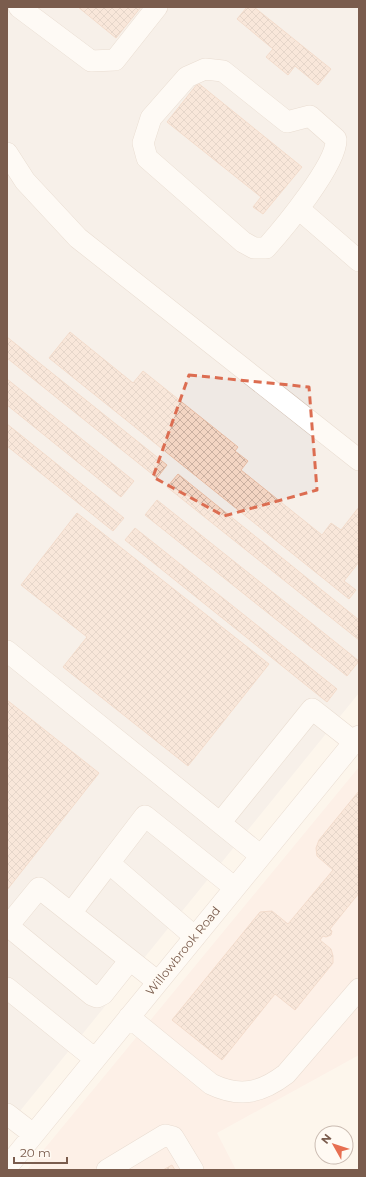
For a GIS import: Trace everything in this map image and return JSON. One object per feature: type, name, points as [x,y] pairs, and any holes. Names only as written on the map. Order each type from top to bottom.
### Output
[{"type":"street","points":[[19,7],[91,61],[115,60],[157,7]]},
{"type":"street","points":[[205,69],[223,71],[287,122],[310,116],[336,139],[337,146],[299,209],[266,248],[254,248],[243,242],[147,158],[143,143],[151,118],[187,77],[205,69]]},
{"type":"street","points":[[7,153],[25,181],[78,238],[359,460]]},
{"type":"street","points":[[299,209],[359,261]]},
{"type":"street","points":[[7,651],[261,856]]},
{"type":"street","points":[[220,822],[312,709],[356,739]]},
{"type":"street","name":"Willowbrook Road","points":[[7,1167],[356,739]]},
{"type":"street","points":[[71,913],[145,816],[235,888]]},
{"type":"street","points":[[108,863],[195,937]]},
{"type":"street","points":[[130,960],[103,994],[97,998],[92,996],[7,927],[39,888],[158,982]]},
{"type":"street","points":[[7,988],[95,1059]]},
{"type":"street","points":[[129,1017],[211,1084],[223,1090],[252,1092],[272,1084],[286,1074],[359,989]]},
{"type":"street","points":[[7,1114],[34,1134]]},
{"type":"street","points":[[107,1170],[165,1135],[173,1137],[193,1170]]},
{"type":"highlighted area","points":[[189,375],[309,387],[317,490],[224,516],[153,477]]},
{"type":"shaded area","points":[[7,7],[359,7],[359,693],[7,1127]]},
{"type":"shaded area","points":[[359,767],[359,1055],[217,1133],[236,1170],[27,1170]]},
{"type":"building","points":[[78,7],[141,7],[116,38]]},
{"type":"building","points":[[247,7],[254,7],[331,69],[318,85],[295,66],[288,75],[266,57],[273,49],[237,19]]},
{"type":"building","points":[[198,83],[302,167],[263,214],[253,207],[261,197],[167,122]]},
{"type":"building","points":[[70,332],[133,383],[143,371],[238,447],[235,451],[248,461],[241,470],[322,535],[331,523],[341,530],[359,507],[359,562],[344,581],[356,590],[349,599],[49,358]]},
{"type":"building","points":[[7,337],[167,465],[157,478],[7,358]]},
{"type":"building","points":[[7,379],[134,481],[121,497],[7,405]]},
{"type":"building","points":[[7,424],[124,518],[113,531],[7,446]]},
{"type":"building","points":[[178,474],[359,620],[359,640],[167,487]]},
{"type":"building","points":[[157,500],[359,661],[347,676],[145,515]]},
{"type":"building","points":[[77,513],[269,664],[188,766],[63,667],[87,637],[21,585]]},
{"type":"building","points":[[135,528],[337,689],[327,702],[125,540]]},
{"type":"building","points":[[7,700],[99,773],[7,890]]},
{"type":"building","points":[[359,791],[359,893],[330,929],[332,931],[331,935],[326,937],[323,936],[320,940],[331,949],[333,963],[295,1010],[275,994],[222,1060],[172,1020],[260,912],[272,911],[288,924],[333,870],[317,856],[316,848],[319,840]]},
{"type":"building","points":[[172,1165],[175,1170],[163,1170]]}]
